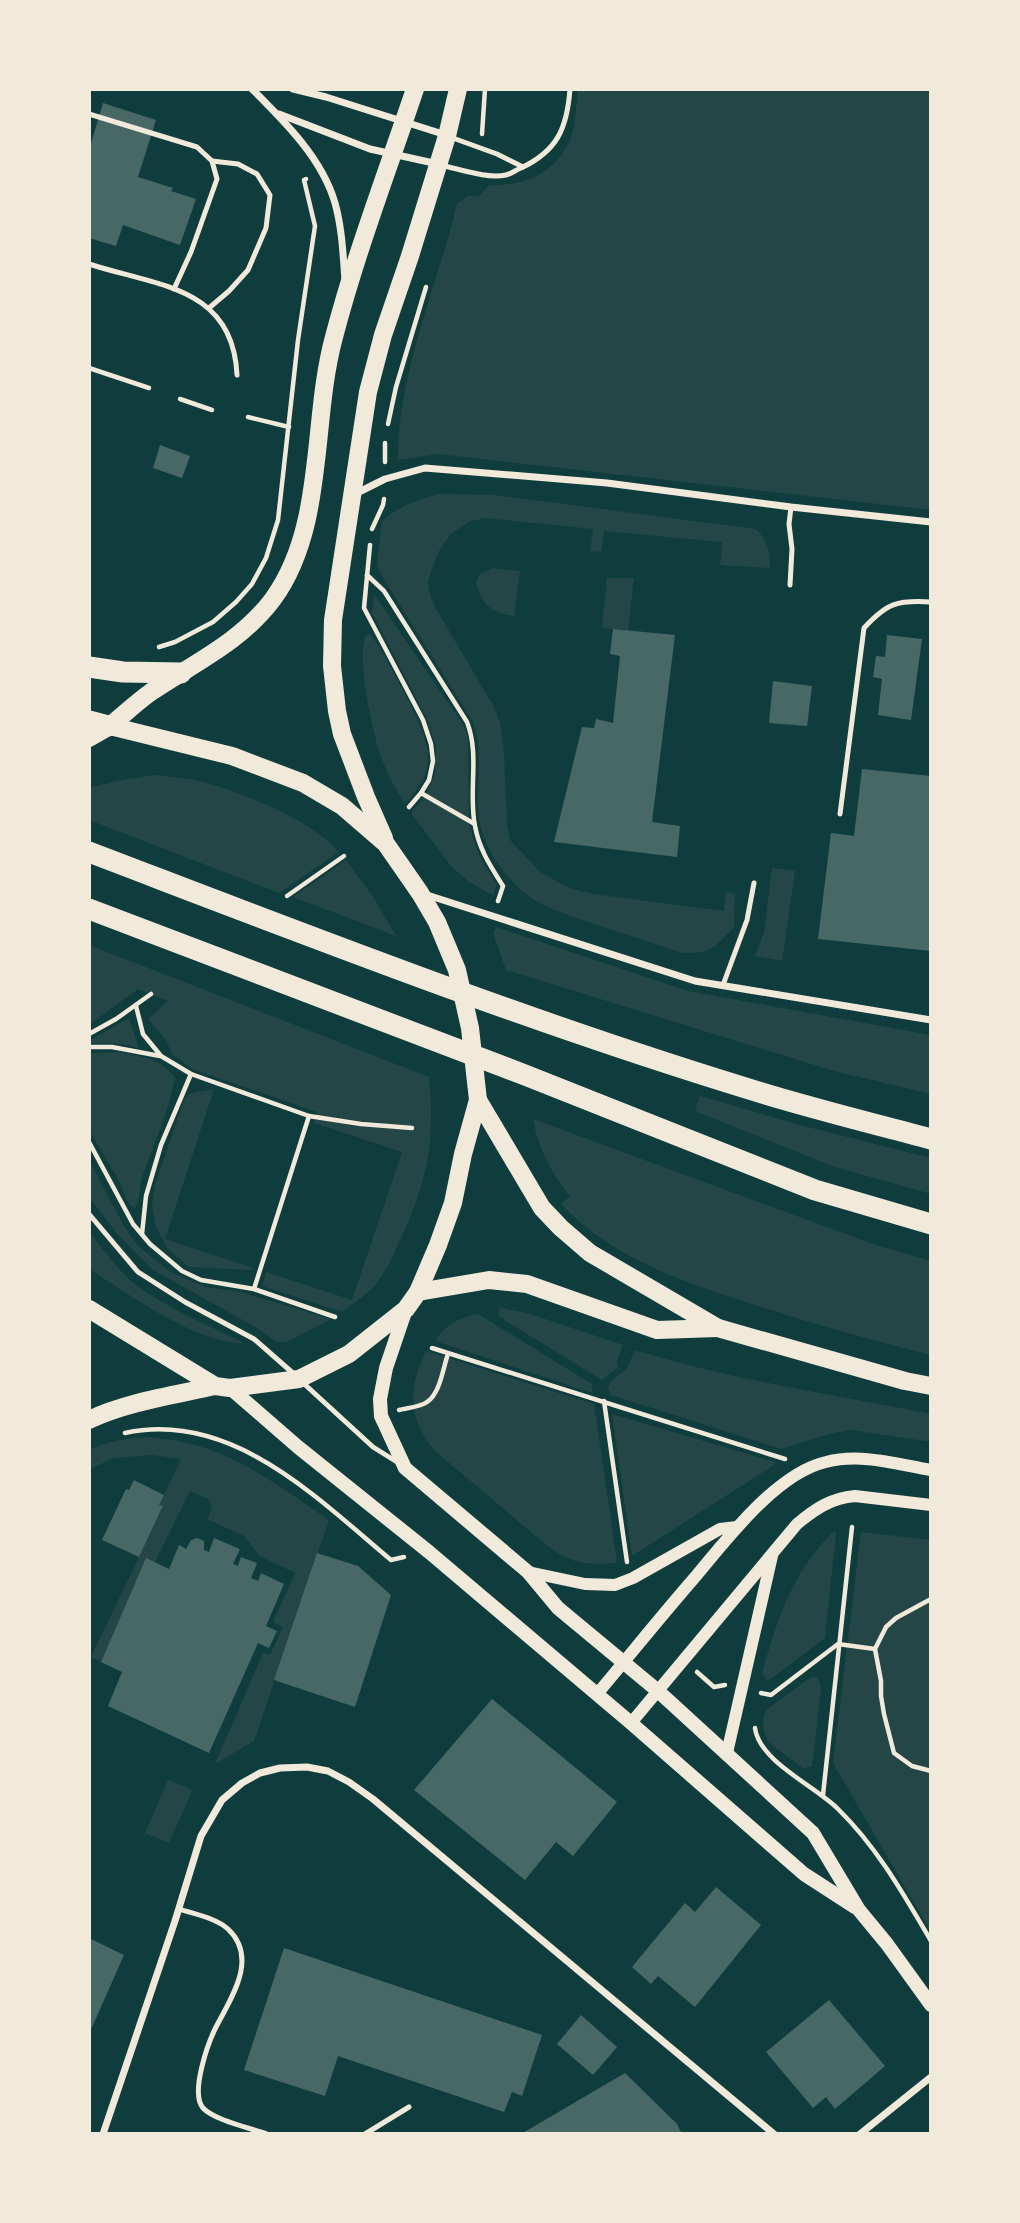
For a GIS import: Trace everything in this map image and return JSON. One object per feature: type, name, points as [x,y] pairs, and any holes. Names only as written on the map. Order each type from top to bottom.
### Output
[{"type":"highway","points":[[89,667],[123,672],[181,673]]},
{"type":"highway","points":[[89,852],[513,1011],[763,1094],[931,1139]]},
{"type":"highway","points":[[89,909],[525,1074],[815,1190],[931,1224]]},
{"type":"main road","points":[[89,738],[102,724],[230,642],[271,601],[288,576],[299,547],[309,505],[333,340],[415,89]]},
{"type":"main road","points":[[89,1420],[149,1401],[222,1387],[299,1379],[349,1354],[406,1309],[418,1292],[453,1203],[478,1100],[470,1028],[457,970],[437,922],[386,844],[366,797],[342,734],[332,666],[333,621],[368,392],[383,335],[447,136],[458,89]]},
{"type":"main road","points":[[102,724],[232,756],[303,783],[342,806],[386,844]]},
{"type":"main road","points":[[478,1100],[533,1195],[561,1228],[590,1253],[718,1328],[931,1386]]},
{"type":"main road","points":[[418,1292],[489,1280],[527,1284],[657,1330],[718,1328]]},
{"type":"main road","points":[[89,1309],[222,1387],[429,1552],[804,1874],[859,1910]]},
{"type":"main road","points":[[406,1309],[382,1382],[381,1416],[405,1468],[528,1572],[558,1608],[658,1691],[813,1833],[859,1910],[931,2005]]},
{"type":"street","points":[[252,89],[301,141],[335,201],[346,294]]},
{"type":"street","points":[[293,89],[447,136]]},
{"type":"street","points":[[275,113],[370,149],[438,164]]},
{"type":"street","points":[[353,495],[385,479],[425,468],[607,483],[931,522]]},
{"type":"street","points":[[420,893],[695,981],[931,1020]]},
{"type":"street","points":[[597,1694],[737,1527],[777,1488],[803,1470],[842,1458],[862,1458],[931,1471]]},
{"type":"street","points":[[631,1723],[797,1524],[811,1511],[843,1497],[855,1496],[931,1505]]},
{"type":"street","points":[[528,1572],[585,1584],[615,1585],[633,1578],[720,1529],[737,1527]]},
{"type":"street","points":[[727,1753],[773,1553]]},
{"type":"street","points":[[103,2134],[201,1836],[222,1800],[242,1783],[279,1768],[307,1767],[328,1771],[373,1799],[774,2134]]},
{"type":"street","points":[[860,2134],[931,2077]]},
{"type":"lane","points":[[438,164],[488,175],[506,175],[533,163],[547,153],[556,141],[569,102],[570,89]]},
{"type":"lane","points":[[89,114],[197,147],[212,161],[217,179],[191,252],[174,289]]},
{"type":"lane","points":[[447,136],[497,154],[523,167]]},
{"type":"lane","points":[[209,307],[248,270],[266,228],[270,195],[257,173],[237,163],[212,161]]},
{"type":"lane","points":[[89,264],[174,289],[209,307],[228,333],[237,375]]},
{"type":"lane","points":[[790,585],[791,507]]},
{"type":"lane","points":[[840,814],[864,628],[879,612],[891,605],[905,601],[931,602]]},
{"type":"lane","points":[[723,985],[747,920],[754,883]]},
{"type":"lane","points":[[89,1214],[138,1272],[254,1339],[373,1447],[405,1468]]},
{"type":"lane","points":[[179,1909],[227,1928],[239,1943],[242,1963],[236,1989],[215,2030],[197,2084],[198,2101],[205,2110],[215,2116],[267,2134]]},
{"type":"lane","points":[[365,2134],[409,2107]]},
{"type":"path","points":[[484,131],[485,89]]},
{"type":"path","points":[[153,649],[175,642],[213,622],[252,584],[266,558],[278,520],[298,340],[315,226],[304,180]]},
{"type":"path","points":[[387,428],[396,387],[427,284]]},
{"type":"path","points":[[89,368],[149,388]]},
{"type":"path","points":[[180,399],[212,410]]},
{"type":"path","points":[[247,417],[289,427]]},
{"type":"path","points":[[385,442],[386,459]]},
{"type":"path","points":[[383,505],[372,527],[364,608],[423,720],[433,761],[429,780],[408,807]]},
{"type":"path","points":[[367,575],[384,591],[470,729],[474,823],[479,844],[503,886],[494,916]]},
{"type":"path","points":[[421,793],[474,823]]},
{"type":"path","points":[[287,896],[344,856]]},
{"type":"path","points":[[89,1034],[151,994]]},
{"type":"path","points":[[136,1006],[143,1034],[161,1056],[191,1074],[309,1116],[412,1129]]},
{"type":"path","points":[[89,1047],[112,1047],[161,1056]]},
{"type":"path","points":[[142,1234],[146,1196],[161,1145],[191,1074]]},
{"type":"path","points":[[254,1289],[309,1116]]},
{"type":"path","points":[[90,1144],[124,1210],[142,1234],[182,1271],[201,1280],[254,1289],[335,1317]]},
{"type":"path","points":[[432,1348],[789,1461]]},
{"type":"path","points":[[381,1416],[425,1404],[430,1400],[435,1393],[448,1354]]},
{"type":"path","points":[[604,1401],[627,1566]]},
{"type":"path","points":[[115,1436],[158,1429],[189,1430],[208,1435],[281,1472],[391,1559],[429,1552]]},
{"type":"path","points":[[823,1795],[852,1527]]},
{"type":"path","points":[[931,1599],[896,1618],[886,1627],[875,1649],[881,1696],[894,1753],[912,1766],[931,1771]]},
{"type":"path","points":[[758,1706],[762,1693],[771,1695],[838,1644],[875,1649]]},
{"type":"path","points":[[754,1718],[758,1741],[767,1753],[823,1795],[868,1842],[903,1892],[931,1941]]},
{"type":"shaded area","points":[[578,89],[931,89],[931,510],[438,454],[398,460],[399,428],[411,363],[457,204],[467,196],[479,196],[489,185],[516,183],[550,167],[567,147],[572,134]]},
{"type":"shaded area","points":[[440,494],[494,495],[756,529],[766,542],[770,568],[720,565],[722,542],[604,531],[601,552],[590,551],[593,529],[485,518],[471,521],[452,533],[440,549],[428,581],[435,607],[494,707],[500,722],[510,840],[539,871],[573,889],[593,894],[724,911],[726,892],[735,894],[734,927],[712,948],[682,953],[555,910],[519,888],[492,855],[479,818],[479,758],[473,722],[380,573],[377,564],[382,521],[409,504]]},
{"type":"shaded area","points":[[492,568],[520,571],[514,616],[493,610],[481,596],[476,582],[480,574]]},
{"type":"shaded area","points":[[607,578],[634,578],[628,630],[602,628]]},
{"type":"shaded area","points":[[374,594],[464,726],[468,737],[469,818],[427,793],[435,773],[436,745],[425,715],[372,613]]},
{"type":"shaded area","points":[[370,634],[409,702],[427,749],[426,773],[405,804],[382,761],[369,712],[363,646],[366,635]]},
{"type":"shaded area","points":[[155,775],[204,782],[238,793],[296,820],[328,841],[339,852],[279,893],[89,820],[89,788]]},
{"type":"shaded area","points":[[425,797],[469,823],[480,856],[497,885],[493,895],[469,882],[451,866],[411,813]]},
{"type":"shaded area","points":[[346,860],[373,897],[396,936],[293,897]]},
{"type":"shaded area","points":[[772,868],[795,871],[782,961],[755,956],[764,933]]},
{"type":"shaded area","points":[[496,927],[688,991],[931,1035],[931,1094],[834,1071],[506,970],[493,933]]},
{"type":"shaded area","points":[[89,945],[429,1077],[431,1120],[428,1159],[411,1216],[380,1279],[342,1312],[262,1286],[266,1272],[352,1300],[402,1152],[314,1123],[317,1112],[192,1069],[173,1055],[165,1039],[148,1019],[168,1001],[138,989],[89,1025]]},
{"type":"shaded area","points":[[129,1018],[139,1048],[121,1044],[89,1043],[89,1041]]},
{"type":"shaded area","points":[[120,1052],[157,1062],[175,1078],[134,1209],[127,1201],[119,1181],[89,1130],[89,1053]]},
{"type":"shaded area","points":[[214,1089],[165,1239],[253,1268],[252,1270],[189,1267],[168,1249],[155,1225],[152,1205],[155,1185],[184,1100],[191,1093]]},
{"type":"shaded area","points":[[700,1096],[931,1158],[931,1194],[832,1166],[695,1111]]},
{"type":"shaded area","points":[[533,1119],[873,1244],[931,1261],[931,1355],[726,1296],[675,1277],[626,1254],[581,1223],[561,1204],[570,1196],[546,1160]]},
{"type":"shaded area","points":[[89,1160],[124,1226],[138,1246],[169,1271],[205,1287],[241,1292],[331,1319],[287,1342],[277,1342],[153,1270],[118,1235],[89,1197]]},
{"type":"shaded area","points":[[89,1232],[117,1267],[140,1288],[169,1306],[246,1344],[225,1341],[184,1327],[89,1269]]},
{"type":"shaded area","points":[[500,1308],[527,1313],[623,1345],[616,1364],[619,1366],[602,1380],[498,1316]]},
{"type":"shaded area","points":[[478,1314],[592,1384],[592,1393],[435,1341],[454,1323]]},
{"type":"shaded area","points":[[635,1350],[745,1378],[931,1414],[931,1442],[852,1430],[781,1449],[611,1395],[609,1383],[627,1368]]},
{"type":"shaded area","points":[[426,1351],[594,1404],[617,1562],[582,1562],[558,1553],[435,1451],[419,1427],[413,1403],[416,1378]]},
{"type":"shaded area","points":[[612,1414],[775,1462],[632,1556]]},
{"type":"shaded area","points":[[148,1437],[186,1443],[228,1457],[263,1476],[329,1520],[254,1741],[215,1764],[263,1653],[270,1655],[283,1627],[273,1622],[295,1573],[260,1556],[244,1536],[207,1519],[212,1509],[208,1499],[190,1491],[155,1562],[146,1559],[101,1662],[91,1657],[163,1507],[159,1505],[181,1459],[152,1455],[113,1458],[89,1470],[89,1450],[118,1440]]},
{"type":"shaded area","points":[[833,1532],[836,1532],[825,1638],[766,1680],[762,1673],[780,1615],[796,1580]]},
{"type":"shaded area","points":[[861,1532],[931,1540],[931,1932],[833,1763]]},
{"type":"shaded area","points":[[811,1677],[817,1677],[821,1687],[812,1766],[804,1769],[768,1742],[763,1720],[766,1710]]},
{"type":"shaded area","points":[[168,1780],[192,1791],[169,1843],[145,1833]]},
{"type":"building","points":[[103,103],[156,120],[138,177],[173,188],[171,191],[196,199],[180,245],[123,225],[116,246],[89,238],[89,150]]},
{"type":"building","points":[[160,445],[190,456],[182,478],[153,468]]},
{"type":"building","points":[[613,629],[675,635],[652,822],[680,826],[677,857],[554,842],[582,727],[594,728],[596,719],[613,723],[620,656],[610,654]]},
{"type":"building","points":[[887,635],[922,639],[911,720],[878,715],[882,679],[873,677],[876,656],[885,657]]},
{"type":"building","points":[[773,681],[812,686],[807,726],[769,723]]},
{"type":"building","points":[[862,769],[931,776],[931,951],[818,939],[831,833],[854,836]]},
{"type":"building","points":[[134,1480],[164,1495],[159,1505],[163,1506],[139,1557],[102,1540],[126,1489],[129,1490]]},
{"type":"building","points":[[197,1538],[204,1541],[204,1550],[209,1552],[214,1538],[240,1549],[233,1564],[238,1566],[241,1557],[257,1563],[251,1578],[258,1581],[261,1573],[284,1584],[266,1626],[277,1631],[269,1648],[258,1643],[209,1753],[108,1706],[122,1672],[101,1662],[146,1558],[169,1569],[179,1545],[186,1549],[191,1540]]},
{"type":"building","points":[[317,1553],[358,1566],[391,1595],[355,1707],[274,1680]]},
{"type":"building","points":[[492,1699],[617,1802],[573,1856],[556,1842],[525,1880],[414,1790]]},
{"type":"building","points":[[716,1887],[761,1925],[695,2007],[658,1976],[651,1984],[632,1967],[685,1903],[695,1912]]},
{"type":"building","points":[[89,1938],[124,1955],[89,2034]]},
{"type":"building","points":[[284,1948],[542,2035],[522,2096],[512,2092],[504,2112],[338,2056],[325,2096],[244,2070]]},
{"type":"building","points":[[829,2000],[885,2066],[835,2109],[826,2097],[813,2108],[766,2052]]},
{"type":"building","points":[[581,2015],[617,2047],[593,2075],[557,2044]]},
{"type":"building","points":[[625,2073],[677,2124],[682,2134],[521,2134]]}]
